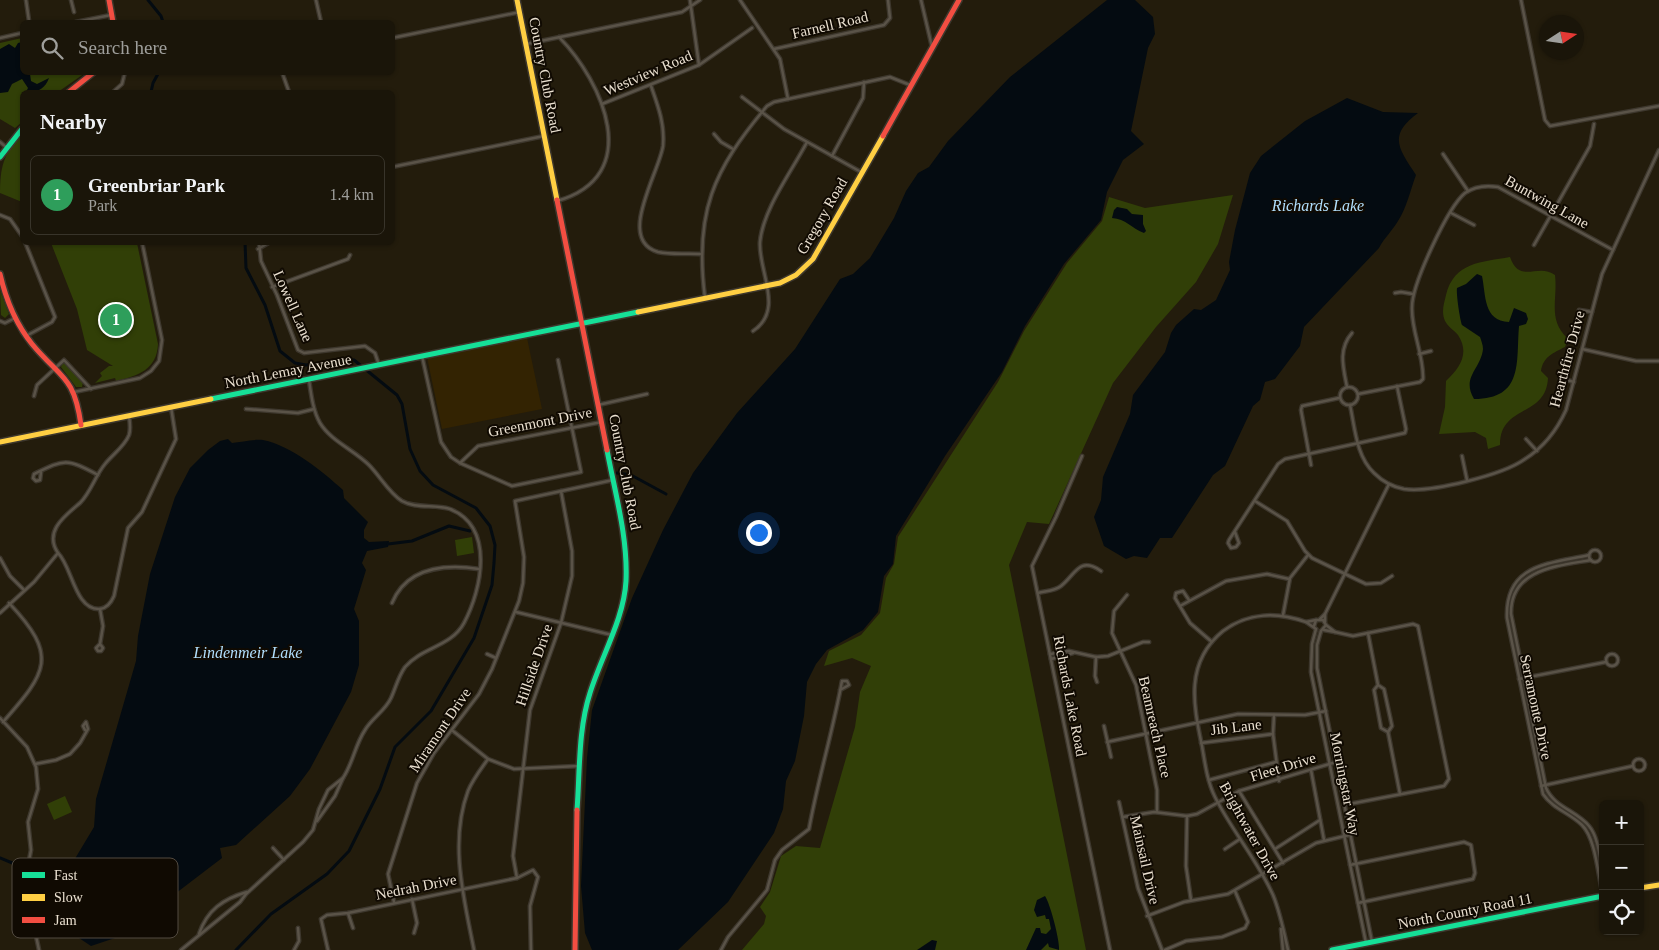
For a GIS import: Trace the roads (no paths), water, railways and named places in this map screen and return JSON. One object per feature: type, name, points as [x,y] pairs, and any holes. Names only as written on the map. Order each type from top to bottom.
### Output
[{"type":"street","points":[[26,0],[29,20]]},
{"type":"street","points":[[71,0],[74,12]]},
{"type":"street","points":[[109,0],[113,20]]},
{"type":"street","points":[[316,0],[321,20]]},
{"type":"street","name":"Country Club Road","points":[[517,0],[625,535],[627,560],[622,601],[613,635],[586,702],[579,766],[575,950]]},
{"type":"street","points":[[690,0],[699,65]]},
{"type":"street","points":[[526,44],[663,16],[691,7],[700,0]]},
{"type":"street","points":[[740,0],[780,59],[788,99]]},
{"type":"street","name":"Farnell Road","points":[[774,49],[884,25],[889,20],[891,13],[888,0]]},
{"type":"street","points":[[922,0],[932,47]]},
{"type":"street","name":"Gregory Road","points":[[582,324],[767,287],[796,275],[813,259],[959,0]]},
{"type":"street","points":[[1521,0],[1545,120],[1550,126],[1659,106]]},
{"type":"street","points":[[395,37],[520,12]]},
{"type":"street","points":[[86,20],[112,15]]},
{"type":"street","name":"Westview Road","points":[[602,104],[651,86],[699,65],[752,28]]},
{"type":"street","points":[[0,38],[20,33]]},
{"type":"street","points":[[557,201],[580,193],[593,181],[604,162],[609,135],[602,104],[584,67],[559,37]]},
{"type":"street","points":[[72,90],[90,75]]},
{"type":"street","points":[[115,90],[122,84],[124,75]]},
{"type":"street","points":[[283,75],[287,90]]},
{"type":"street","points":[[705,299],[700,254],[705,211],[715,182],[733,149],[762,112],[774,102],[890,77],[910,86]]},
{"type":"street","points":[[832,156],[863,98],[864,82]]},
{"type":"street","points":[[651,86],[660,114],[663,144],[660,161],[641,211],[638,224],[640,234],[648,247],[660,252],[700,254]]},
{"type":"street","points":[[742,97],[807,142],[862,172]]},
{"type":"street","points":[[1534,245],[1590,146],[1594,136],[1594,124]]},
{"type":"street","points":[[0,157],[20,131]]},
{"type":"street","points":[[714,134],[721,142],[733,149]]},
{"type":"street","points":[[395,166],[544,136]]},
{"type":"street","points":[[0,142],[6,147]]},
{"type":"street","points":[[753,331],[760,326],[768,313],[770,299],[761,254],[762,230],[769,211],[807,142]]},
{"type":"street","name":"Hearthfire Drive","points":[[1350,405],[1358,444],[1369,468],[1389,484],[1404,489],[1416,489],[1467,480],[1504,471],[1537,451],[1550,437],[1563,417],[1602,274],[1659,150]]},
{"type":"street","points":[[1358,394],[1423,379],[1412,316],[1413,294],[1421,270],[1451,213],[1458,200],[1468,191],[1443,154]]},
{"type":"street","name":"Buntwing Lane","points":[[1468,191],[1482,186],[1498,187],[1613,250]]},
{"type":"street","points":[[1451,213],[1474,225]]},
{"type":"street","points":[[0,214],[10,220],[20,233]]},
{"type":"street","points":[[26,245],[55,317],[52,322],[26,336]]},
{"type":"street","points":[[74,392],[140,378],[156,365],[161,355],[162,340],[143,245]]},
{"type":"street","name":"Lowell Lane","points":[[258,245],[261,261],[298,350],[304,353],[365,346],[375,353],[379,365]]},
{"type":"street","points":[[258,250],[266,245]]},
{"type":"street","points":[[272,287],[348,259],[350,255]]},
{"type":"street","points":[[0,274],[7,301],[26,336],[68,382],[74,392],[81,425]]},
{"type":"street","points":[[1395,294],[1401,292],[1413,294]]},
{"type":"street","points":[[1580,310],[1592,312]]},
{"type":"street","points":[[0,321],[5,323],[15,318]]},
{"type":"street","name":"North Lemay Avenue","points":[[0,442],[582,324]]},
{"type":"street","points":[[1347,387],[1342,354],[1346,340],[1352,333]]},
{"type":"street","points":[[1582,349],[1636,362],[1659,362]]},
{"type":"street","points":[[1419,354],[1431,351]]},
{"type":"street","points":[[422,356],[441,442],[451,457],[460,463],[512,486],[581,472],[558,360]]},
{"type":"street","points":[[34,396],[37,385],[62,360],[66,360],[91,389]]},
{"type":"street","points":[[1560,378],[1574,382]]},
{"type":"street","points":[[181,950],[210,929],[303,842],[335,796],[350,767],[364,730],[387,704],[406,666],[421,654],[444,644],[461,628],[476,592],[481,551],[478,538],[465,518],[443,507],[413,505],[403,501],[368,464],[326,431],[314,409],[308,379]]},
{"type":"street","points":[[1235,532],[1239,544],[1232,548],[1228,543],[1278,464],[1285,459],[1403,434],[1405,432],[1397,386]]},
{"type":"street","points":[[1347,387],[1355,389],[1358,394],[1356,401],[1350,405],[1344,404],[1339,398],[1342,390],[1347,387]]},
{"type":"street","points":[[598,405],[647,394]]},
{"type":"street","points":[[1311,465],[1301,410],[1302,406],[1339,398]]},
{"type":"street","points":[[129,416],[131,428],[128,438],[98,475],[88,493],[61,518],[56,527],[54,546],[66,563],[74,587],[89,606],[100,609],[112,601],[128,528],[142,512],[173,447],[176,430],[171,407]]},
{"type":"street","points":[[246,409],[298,412],[314,409]]},
{"type":"street","name":"Greenmont Drive","points":[[460,463],[478,446],[602,422]]},
{"type":"street","points":[[1526,439],[1537,451]]},
{"type":"street","name":"Richards Lake Road","points":[[1082,456],[1056,517],[1032,566],[1110,950]]},
{"type":"street","points":[[1462,456],[1467,480]]},
{"type":"street","points":[[42,472],[59,462],[67,461],[98,475]]},
{"type":"street","points":[[561,491],[614,480]]},
{"type":"street","points":[[1306,622],[1318,620],[1325,614],[1389,484]]},
{"type":"street","name":"Miramont Drive","points":[[394,902],[388,874],[411,799],[430,760],[479,694],[516,612],[522,592],[524,566],[522,539],[515,501],[561,491]]},
{"type":"street","name":"Hillside Drive","points":[[517,878],[513,856],[522,769],[532,700],[561,623],[571,585],[573,559],[561,491]]},
{"type":"street","points":[[1256,500],[1287,521],[1308,555],[1366,584],[1375,585],[1392,576]]},
{"type":"street","points":[[1595,550],[1601,555],[1598,562],[1591,560],[1558,566],[1532,574],[1521,583],[1518,580],[1531,569],[1589,555],[1595,550]]},
{"type":"street","points":[[0,612],[45,570],[58,553]]},
{"type":"street","points":[[1283,615],[1289,579],[1308,555]]},
{"type":"street","points":[[1589,555],[1591,560]]},
{"type":"street","points":[[0,558],[10,576],[24,590]]},
{"type":"street","points":[[1557,562],[1558,566]]},
{"type":"street","points":[[392,603],[401,586],[410,578],[423,572],[448,566],[479,569]]},
{"type":"street","points":[[1038,593],[1057,588],[1082,566],[1092,566],[1101,571]]},
{"type":"street","points":[[1180,606],[1226,581],[1267,574],[1289,579]]},
{"type":"street","name":"Serramonte Drive","points":[[1518,580],[1507,600],[1509,629],[1541,786],[1547,799],[1577,821],[1588,832],[1602,890]]},
{"type":"street","name":"Serramonte Drive","points":[[1521,583],[1512,601],[1514,629],[1545,785],[1551,796],[1585,822],[1592,830],[1599,858]]},
{"type":"street","points":[[1189,600],[1183,591],[1177,592],[1176,598],[1190,623],[1212,642]]},
{"type":"street","name":"Beamreach Place","points":[[1127,596],[1117,607],[1112,622],[1112,633],[1135,680],[1157,790],[1157,812]]},
{"type":"street","points":[[3,722],[30,691],[39,674],[41,664],[38,640],[33,630],[9,603]]},
{"type":"street","points":[[100,609],[103,626],[100,644]]},
{"type":"street","points":[[516,612],[613,635]]},
{"type":"street","points":[[1325,614],[1325,624]]},
{"type":"street","name":"Brightwater Drive","points":[[1288,950],[1276,904],[1262,876],[1219,803],[1209,780],[1193,703],[1194,682],[1199,663],[1212,642],[1226,629],[1243,620],[1263,615],[1283,615],[1306,622],[1315,628],[1354,636],[1413,624],[1418,626],[1449,779],[1444,786],[1400,794]]},
{"type":"street","points":[[1318,620],[1335,632]]},
{"type":"street","name":"Morningstar Way","points":[[1318,620],[1315,628],[1311,659],[1319,713],[1358,903],[1369,943]]},
{"type":"street","name":"Morningstar Way","points":[[1325,624],[1317,645],[1317,668],[1364,902],[1369,943]]},
{"type":"street","points":[[1509,629],[1514,629]]},
{"type":"street","points":[[1344,805],[1400,794],[1388,732],[1392,726],[1390,713],[1384,689],[1378,685],[1368,633]]},
{"type":"street","points":[[1051,659],[1073,654],[1096,657],[1108,656],[1142,642],[1149,642]]},
{"type":"street","points":[[1050,654],[1069,651],[1073,654]]},
{"type":"street","points":[[487,654],[496,658]]},
{"type":"street","points":[[1519,679],[1606,662],[1610,655],[1617,658],[1616,664],[1613,666],[1609,666],[1606,662]]},
{"type":"street","points":[[1096,657],[1095,676],[1097,682]]},
{"type":"street","points":[[1378,685],[1374,690],[1382,728],[1388,732]]},
{"type":"street","points":[[722,950],[728,937],[768,890],[775,860],[782,850],[809,829],[821,771],[830,742],[840,690]]},
{"type":"street","points":[[1107,742],[1238,714],[1305,716],[1326,711]]},
{"type":"street","points":[[1274,715],[1273,734],[1279,781]]},
{"type":"street","points":[[0,718],[27,747],[35,764],[38,789],[28,822],[31,850],[29,858]]},
{"type":"street","points":[[1104,726],[1110,758]]},
{"type":"street","points":[[35,764],[56,760],[70,754],[80,743],[85,730]]},
{"type":"street","points":[[453,731],[488,759],[514,769],[579,766]]},
{"type":"street","name":"Jib Lane","points":[[1201,743],[1273,734]]},
{"type":"street","points":[[474,950],[462,889],[459,853],[463,807],[471,785],[488,759]]},
{"type":"street","points":[[1541,786],[1633,766],[1640,771],[1645,768],[1646,763],[1642,759],[1638,759],[1634,761],[1633,766]]},
{"type":"street","points":[[1209,780],[1276,762]]},
{"type":"street","name":"Fleet Drive","points":[[1122,817],[1157,812],[1187,816],[1202,813],[1239,792],[1336,762]]},
{"type":"street","points":[[1312,770],[1324,840]]},
{"type":"street","points":[[316,821],[319,809],[328,790],[343,778]]},
{"type":"street","points":[[1239,792],[1283,862]]},
{"type":"street","name":"Mainsail Drive","points":[[1119,802],[1134,875],[1147,916],[1163,950]]},
{"type":"street","points":[[1187,816],[1186,866],[1191,900]]},
{"type":"street","points":[[1275,849],[1320,820]]},
{"type":"street","points":[[1147,916],[1191,900],[1224,895],[1235,891],[1324,840],[1350,834]]},
{"type":"street","points":[[1225,849],[1240,839]]},
{"type":"street","points":[[1350,864],[1464,842],[1470,845],[1475,873],[1473,879],[1358,903]]},
{"type":"street","points":[[273,848],[284,860]]},
{"type":"street","name":"Nedrah Drive","points":[[328,950],[321,919],[326,915],[348,913],[517,878],[531,871],[538,875],[530,906],[531,950]]},
{"type":"street","points":[[1644,887],[1659,885]]},
{"type":"street","points":[[1163,950],[1191,939],[1222,937],[1246,927],[1246,918],[1235,891]]},
{"type":"street","points":[[198,936],[207,917],[220,904],[234,895],[248,892]]},
{"type":"street","name":"North County Road 11","points":[[1332,950],[1599,897]]},
{"type":"street","points":[[412,899],[417,923],[414,933]]},
{"type":"street","points":[[348,913],[353,928]]},
{"type":"street","points":[[294,950],[298,945],[298,928]]},
{"type":"street","name":"Brightwater Drive","points":[[1281,928],[1280,936],[1283,950]]},
{"type":"water","points":[[1107,0],[1135,0],[1153,17],[1155,34],[1148,48],[1131,131],[1144,144],[1123,160],[1107,192],[1101,220],[1064,264],[1025,326],[1002,372],[945,456],[896,536],[893,564],[884,576],[878,612],[863,630],[827,650],[816,664],[807,682],[804,716],[795,761],[786,781],[783,809],[774,833],[728,902],[678,950],[592,950],[585,933],[581,886],[587,758],[592,710],[632,598],[663,530],[693,473],[737,413],[795,349],[840,279],[853,274],[870,258],[894,218],[906,191],[918,173],[929,167],[948,141],[1010,77]]},
{"type":"water","points":[[20,42],[20,75],[30,75],[31,81],[37,84],[49,78],[43,88],[39,90],[27,90],[28,88],[22,79],[12,84],[8,92],[0,93],[0,49],[9,44],[15,48]]},
{"type":"water","name":"Richards Lake","points":[[1347,98],[1383,112],[1418,113],[1409,121],[1399,135],[1399,142],[1404,157],[1416,175],[1404,210],[1379,248],[1304,327],[1300,346],[1275,379],[1265,382],[1260,400],[1253,406],[1225,466],[1213,475],[1172,538],[1160,538],[1147,558],[1134,556],[1126,559],[1104,546],[1094,517],[1101,500],[1103,477],[1130,414],[1133,395],[1165,352],[1171,333],[1176,325],[1194,309],[1201,310],[1216,300],[1230,270],[1229,262],[1235,230],[1250,173],[1261,156],[1305,121]]},
{"type":"water","points":[[1117,207],[1127,209],[1132,214],[1143,215],[1143,224],[1146,231],[1144,233],[1121,220],[1112,218]]},
{"type":"water","points":[[1477,274],[1482,276],[1487,306],[1494,317],[1501,321],[1509,322],[1514,308],[1526,313],[1528,319],[1526,324],[1519,326],[1517,365],[1509,385],[1502,393],[1474,399],[1470,385],[1471,379],[1482,356],[1483,346],[1480,337],[1462,325],[1458,307],[1457,288],[1466,284]]},
{"type":"water","name":"Lindenmeir Lake","points":[[228,439],[232,443],[263,440],[296,453],[343,490],[344,498],[368,522],[364,530],[364,538],[369,542],[389,541],[388,547],[367,551],[362,563],[366,570],[354,609],[359,621],[359,665],[351,692],[310,769],[290,796],[236,845],[220,848],[222,858],[178,892],[178,858],[75,858],[94,827],[96,799],[136,661],[138,636],[150,574],[175,497],[190,468],[220,441]]},
{"type":"water","points":[[1045,896],[1054,922],[1059,950],[1049,947],[1048,943],[1041,950],[1026,950],[1036,928],[1040,928],[1041,933],[1046,934],[1051,929],[1049,919],[1046,919],[1045,915],[1037,917],[1034,910],[1037,900]]},
{"type":"water","name":"Lindenmeir Lake","points":[[79,938],[115,938],[91,946]]},
{"type":"water","points":[[932,940],[937,941],[935,950],[917,950]]},
{"type":"waterway","points":[[148,0],[162,20]]},
{"type":"waterway","points":[[151,90],[157,75]]},
{"type":"waterway","points":[[236,950],[271,914],[327,874],[349,851],[380,789],[395,747],[431,711],[474,638],[492,585],[495,545],[490,526],[476,508],[433,485],[420,471],[410,449],[402,404],[397,395],[354,360],[344,359],[306,365],[295,363],[280,351],[265,305],[246,268],[245,245]]},
{"type":"waterway","points":[[617,473],[631,475],[666,494]]},
{"type":"waterway","points":[[388,544],[412,541],[449,526],[470,531]]},
{"type":"waterway","points":[[0,858],[12,863]]},
{"type":"place","name":"Greenbriar Park","points":[[116,320]]}]
